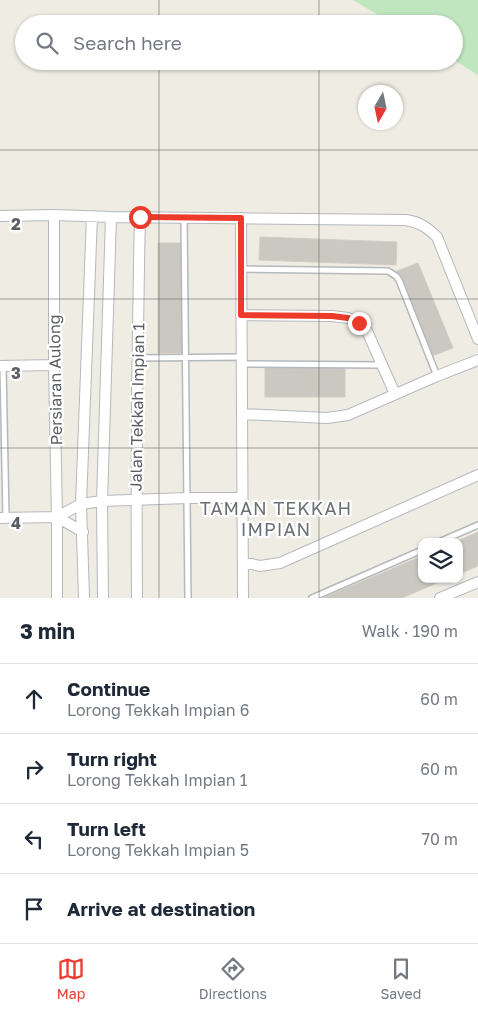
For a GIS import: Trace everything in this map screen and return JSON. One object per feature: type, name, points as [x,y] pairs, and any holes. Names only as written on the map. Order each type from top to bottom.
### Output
[{"type":"street","points":[[0,216],[54,215],[406,220],[417,222],[429,228],[436,237],[478,338]]},
{"type":"street","name":"Persiaran Aulong","points":[[54,215],[57,598]]},
{"type":"street","points":[[84,598],[81,504],[92,216]]},
{"type":"street","points":[[103,598],[102,501],[111,217]]},
{"type":"street","name":"Jalan Tekkah Impian 1","points":[[137,598],[137,358],[140,217]]},
{"type":"street","points":[[241,218],[243,598]]},
{"type":"street","points":[[241,315],[332,316],[348,318],[359,323],[367,331],[395,394]]},
{"type":"street","points":[[242,414],[326,418],[348,415],[478,360]]},
{"type":"street","points":[[2,366],[54,366]]},
{"type":"street","points":[[242,562],[260,566],[280,563],[478,475]]},
{"type":"street","points":[[3,518],[57,517],[81,504],[102,501],[242,498]]},
{"type":"street","points":[[57,517],[83,532]]},
{"type":"street","points":[[440,598],[478,582]]},
{"type":"lane","points":[[184,218],[188,598]]},
{"type":"lane","points":[[241,269],[388,271],[399,280],[437,376]]},
{"type":"lane","points":[[137,358],[185,357],[382,365]]},
{"type":"lane","points":[[2,366],[3,518]]},
{"type":"lane","points":[[449,538],[478,525]]},
{"type":"lane","points":[[312,598],[418,552]]},
{"type":"green space","points":[[353,0],[478,0],[478,75],[463,66],[463,15],[378,15]]},
{"type":"building","points":[[260,237],[397,242],[396,265],[259,260]]},
{"type":"building","points":[[158,243],[183,243],[184,353],[158,353]]},
{"type":"building","points":[[418,263],[453,348],[432,356],[397,271]]},
{"type":"building","points":[[265,366],[345,367],[345,397],[265,397]]},
{"type":"building","points":[[478,532],[478,566],[463,572],[463,539]]},
{"type":"building","points":[[418,558],[418,583],[437,583],[402,598],[323,598]]},
{"type":"district","name":"TAMAN TEKKAH IMPIAN","points":[[276,519]]},
{"type":"route","points":[[140,217],[241,218],[241,315],[332,316],[348,318],[359,323]]}]
